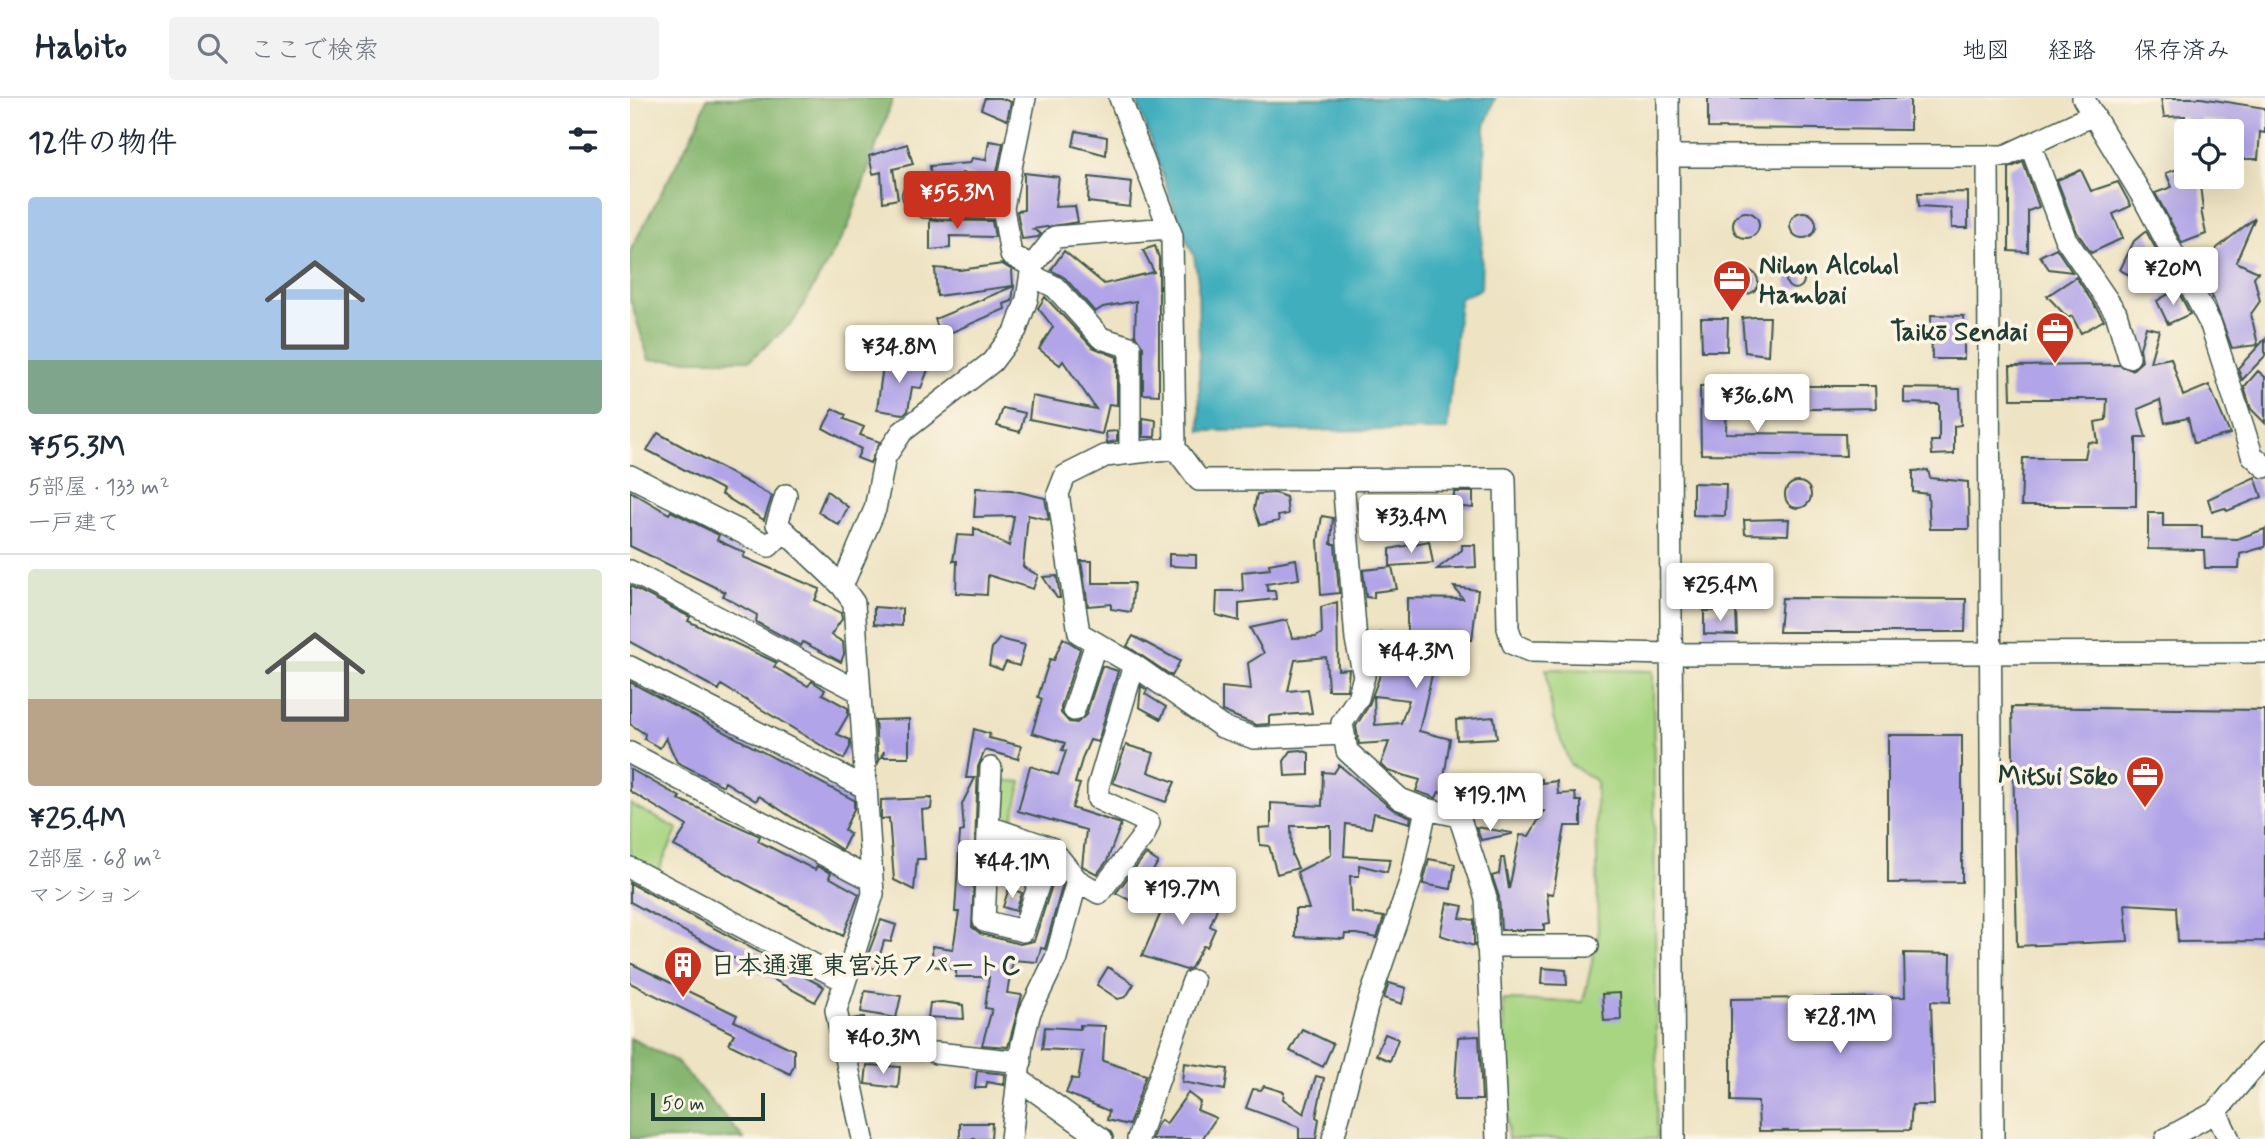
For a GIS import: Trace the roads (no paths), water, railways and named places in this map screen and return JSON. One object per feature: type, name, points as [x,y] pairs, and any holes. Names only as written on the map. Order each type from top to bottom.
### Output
[{"type":"street","points":[[1025,98],[1003,208],[1011,255],[1055,287],[1101,338],[1130,347],[1130,453]]},
{"type":"street","points":[[1120,98],[1169,228],[1175,448],[1199,480],[1505,479],[1508,628],[1513,644],[1530,651],[1671,653],[2265,652]]},
{"type":"street","points":[[1668,98],[1674,1139]]},
{"type":"street","points":[[1668,156],[2005,156],[2030,144],[2088,107],[2144,199],[2211,325],[2252,455],[2265,467]]},
{"type":"street","points":[[2030,144],[2065,238],[2116,313],[2129,357]]},
{"type":"street","points":[[1988,157],[1993,1139]]},
{"type":"street","points":[[913,195],[925,207],[1003,208]]},
{"type":"street","points":[[842,586],[875,509],[886,457],[902,432],[992,362],[1016,330],[1031,271],[1055,237],[1169,228]]},
{"type":"street","points":[[1175,448],[1105,456],[1065,476],[1058,494],[1079,633],[1134,665],[1222,727],[1254,738],[1344,734]]},
{"type":"street","points":[[630,476],[769,545],[784,531]]},
{"type":"street","points":[[1343,480],[1356,640],[1364,676],[1358,698],[1342,723],[1347,751],[1400,799],[1460,816],[1486,898],[1497,1139]]},
{"type":"street","points":[[786,495],[777,524],[842,586],[854,603],[873,894],[836,1010],[863,1139]]},
{"type":"street","points":[[630,571],[860,692]]},
{"type":"street","points":[[1074,710],[1096,643]]},
{"type":"street","points":[[989,827],[1051,848],[1077,880],[1099,893],[1144,835],[1149,823],[1098,799],[1098,787],[1134,665]]},
{"type":"street","points":[[630,667],[866,788]]},
{"type":"street","points":[[630,753],[872,880]]},
{"type":"street","points":[[991,768],[984,921],[1023,931],[1051,848]]},
{"type":"street","points":[[1333,1139],[1367,1007],[1411,879],[1426,808]]},
{"type":"street","points":[[630,868],[845,981]]},
{"type":"street","points":[[1012,1139],[1030,1012],[1056,958],[1077,880]]},
{"type":"street","points":[[1487,946],[1588,946]]},
{"type":"street","points":[[1138,1139],[1193,981]]},
{"type":"street","points":[[936,1053],[1021,1071],[1102,1139]]},
{"type":"street","points":[[2166,1139],[2216,1112],[2265,1054]]},
{"type":"street","points":[[2216,1112],[2229,1139]]},
{"type":"water","points":[[1136,98],[1495,98],[1485,126],[1481,289],[1460,298],[1447,430],[1200,431],[1198,280],[1194,256],[1181,228]]},
{"type":"place","name":"Nihon Alcohol Hambai","points":[[1732,313]]},
{"type":"place","name":"Taikō Sendai","points":[[2055,365]]},
{"type":"place","name":"Mitsui Sōko","points":[[2145,809]]},
{"type":"place","name":"日本通運 東宮浜アパートC","points":[[683,999]]}]
